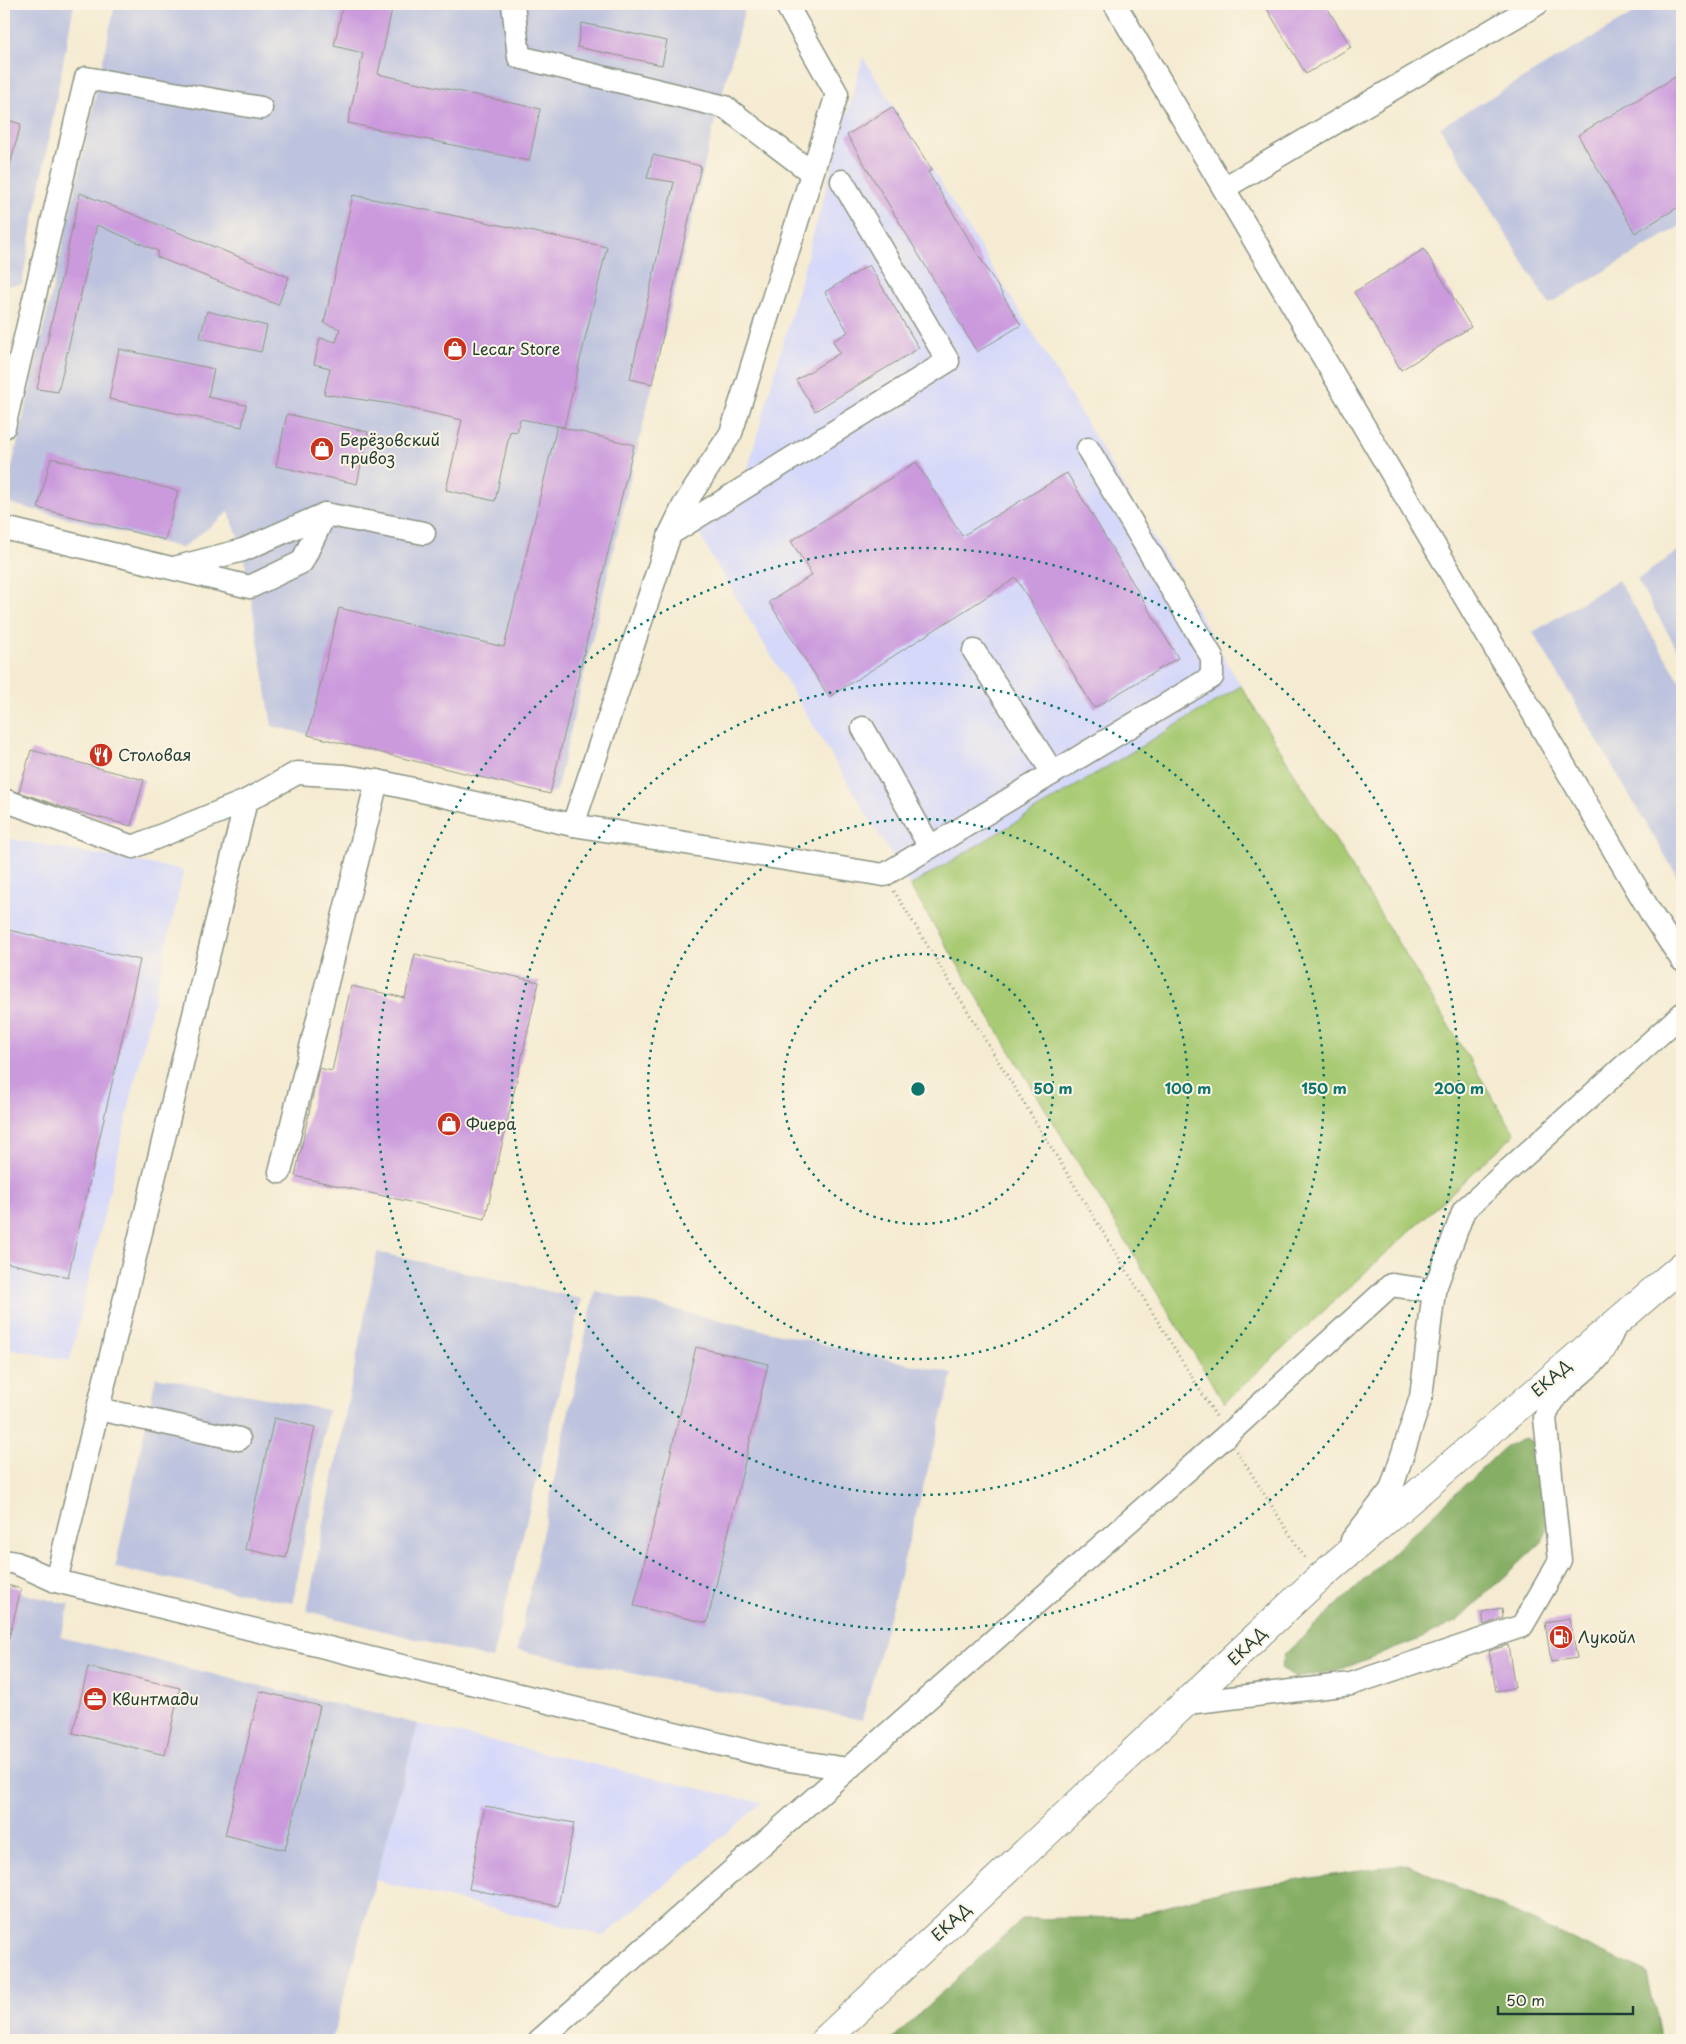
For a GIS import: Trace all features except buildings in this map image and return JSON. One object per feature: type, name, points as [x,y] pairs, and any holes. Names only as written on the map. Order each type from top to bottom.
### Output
[{"type":"highway","name":"ЕКАД","points":[[825,2040],[1325,1572],[1682,1266]]},
{"type":"street","points":[[513,4],[519,57],[725,107],[812,173]]},
{"type":"street","points":[[573,825],[670,534],[684,505],[731,433],[837,94],[786,4]]},
{"type":"street","points":[[1116,4],[1654,918],[1682,960]]},
{"type":"street","points":[[1224,188],[1537,4]]},
{"type":"street","points":[[4,427],[86,78],[262,108]]},
{"type":"street","points":[[670,534],[948,361],[842,181]]},
{"type":"street","points":[[4,800],[133,847],[246,801],[297,772],[345,776],[377,781],[573,825],[884,875],[1212,677],[1212,657],[1088,449]]},
{"type":"street","points":[[172,569],[243,550],[325,514],[424,533]]},
{"type":"street","points":[[13,530],[250,587],[302,562],[325,514]]},
{"type":"street","points":[[974,651],[1053,773]]},
{"type":"street","points":[[863,728],[930,847]]},
{"type":"street","points":[[280,1172],[377,781]]},
{"type":"street","points":[[56,1581],[246,801]]},
{"type":"street","points":[[1325,1572],[1391,1490],[1420,1397],[1434,1291],[1464,1210],[1682,1014]]},
{"type":"street","points":[[540,2040],[1227,1435],[1390,1285],[1434,1291]]},
{"type":"street","points":[[1187,1703],[1350,1684],[1522,1626],[1560,1560],[1545,1418],[1548,1408],[1557,1396],[1600,1356],[1619,1319]]},
{"type":"street","points":[[98,1409],[239,1439]]},
{"type":"street","points":[[4,1561],[16,1563],[56,1581],[776,1758],[848,1769]]},
{"type":"path","points":[[884,875],[1280,1521],[1325,1572]]},
{"type":"shaded area","points":[[4,4],[74,4],[22,284],[4,286]]},
{"type":"shaded area","points":[[115,4],[746,4],[712,134],[556,792],[272,726],[243,550],[229,512],[182,548],[4,502],[77,182]]},
{"type":"shaded area","points":[[1650,4],[1682,4],[1682,225],[1549,304],[1440,127]]},
{"type":"shaded area","points":[[863,57],[1044,351],[1241,686],[910,886],[711,556],[689,513],[746,475]]},
{"type":"shaded area","points":[[1682,548],[1682,657],[1637,580]]},
{"type":"shaded area","points":[[1618,580],[1682,684],[1682,879],[1680,881],[1533,632]]},
{"type":"shaded area","points":[[4,838],[184,870],[70,1361],[4,1347]]},
{"type":"shaded area","points":[[377,1252],[582,1299],[492,1659],[307,1611]]},
{"type":"shaded area","points":[[595,1291],[953,1374],[862,1720],[517,1650]]},
{"type":"shaded area","points":[[156,1377],[328,1410],[293,1603],[115,1568]]},
{"type":"shaded area","points":[[4,1589],[70,1605],[60,1637],[418,1724],[332,2040],[4,2040]]},
{"type":"shaded area","points":[[418,1724],[762,1803],[604,1936],[375,1880]]},
{"type":"green space","points":[[1241,686],[1515,1134],[1224,1403],[910,886]]},
{"type":"green space","points":[[1525,1438],[1542,1446],[1550,1523],[1542,1542],[1457,1621],[1420,1639],[1339,1670],[1297,1678],[1281,1668],[1285,1654],[1504,1448]]},
{"type":"green space","points":[[1407,1864],[1647,1973],[1662,2040],[891,2040],[1022,1919],[1132,1917],[1212,1893]]},
{"type":"place","name":"Lecar Store","points":[[455,349]]},
{"type":"place","name":"Берёзовский привоз","points":[[322,449]]},
{"type":"place","name":"Столовая","points":[[101,755]]},
{"type":"place","name":"Фиера","points":[[449,1124]]},
{"type":"place","name":"Лукойл","points":[[1561,1637]]},
{"type":"place","name":"Квинтмади","points":[[95,1699]]}]
